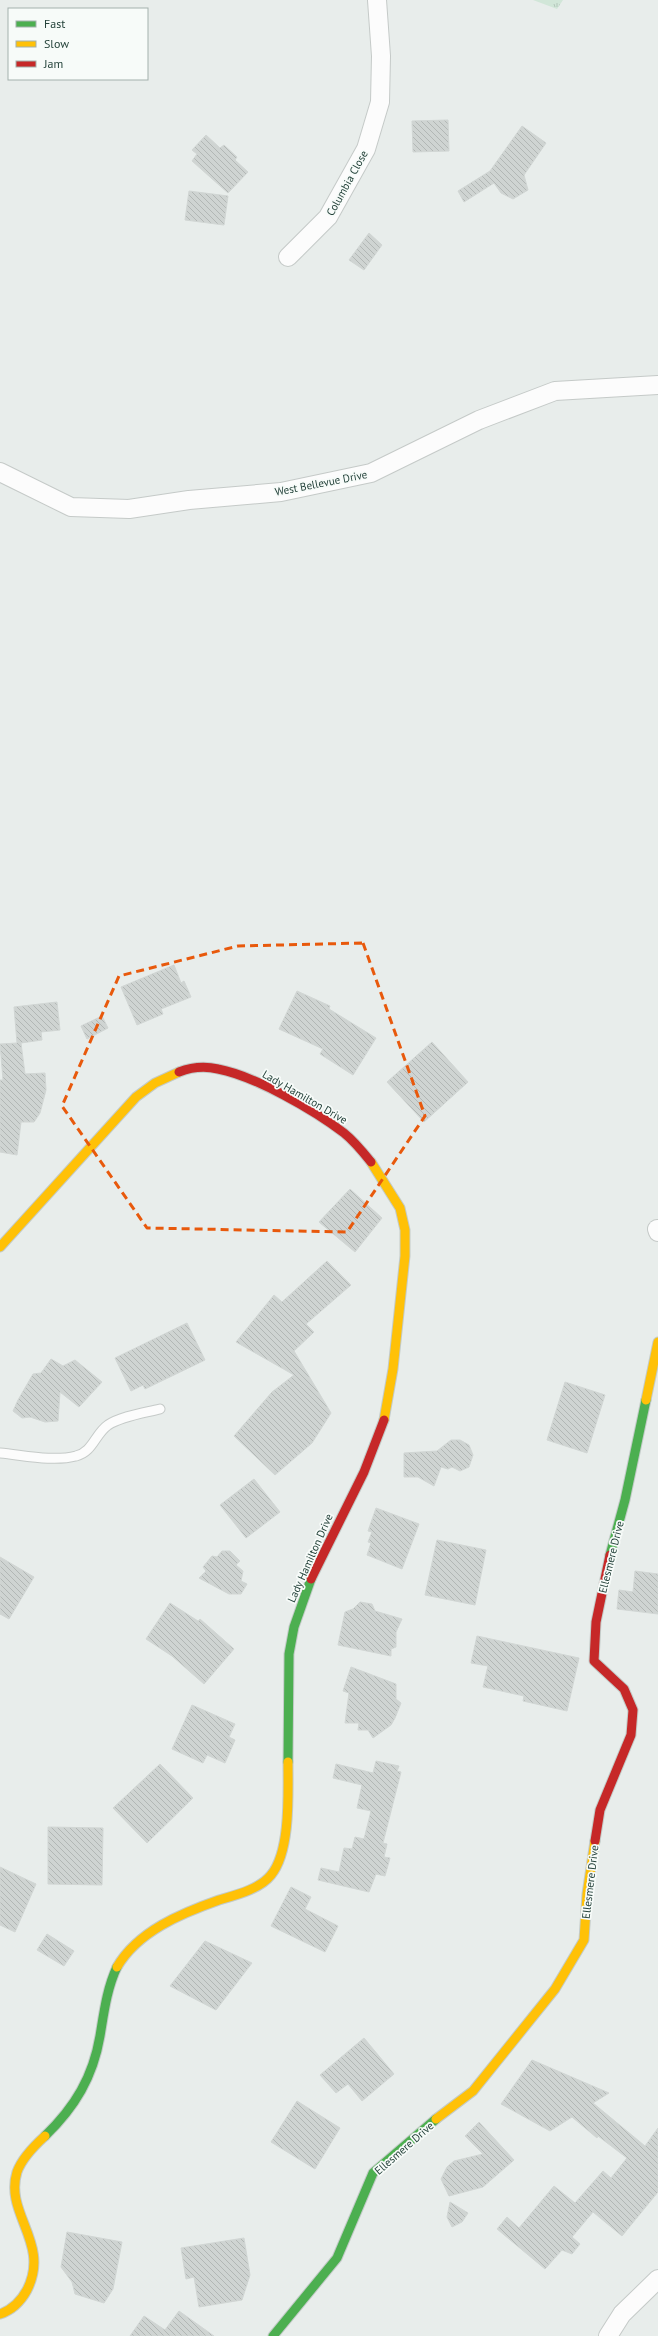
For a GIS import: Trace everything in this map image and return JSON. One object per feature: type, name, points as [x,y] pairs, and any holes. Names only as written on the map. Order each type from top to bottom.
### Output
[{"type":"street","name":"Columbia Close","points":[[288,257],[328,218],[366,149],[380,102],[381,56],[377,0]]},
{"type":"street","name":"West Bellevue Drive","points":[[0,472],[71,507],[130,509],[189,500],[281,492],[372,474],[479,420],[555,391],[658,385]]},
{"type":"street","name":"Lady Hamilton Drive","points":[[0,1247],[136,1097],[160,1079],[187,1067],[211,1068],[242,1075],[286,1097],[348,1135],[387,1184],[403,1213],[405,1245],[388,1404],[376,1445],[302,1604],[289,1654],[287,1801],[283,1852],[272,1875],[240,1894],[194,1909],[155,1930],[129,1950],[116,1966],[108,1993],[101,2040],[88,2080],[64,2117],[36,2143],[17,2173],[16,2195],[36,2256],[34,2281],[21,2300],[7,2313],[0,2314]]},
{"type":"street","name":"Ellesmere Drive","points":[[273,2336],[337,2258],[372,2173],[412,2138],[473,2091],[555,1989],[584,1940],[588,1894],[600,1810],[631,1735],[633,1710],[624,1689],[594,1661],[593,1649],[601,1594],[627,1491],[658,1342]]},
{"type":"street","points":[[608,2336],[622,2314],[658,2279]]},
{"type":"lane","points":[[0,1453],[62,1458],[77,1456],[88,1451],[101,1431],[108,1425],[160,1409]]},
{"type":"highlighted area","points":[[363,943],[425,1116],[347,1232],[147,1228],[62,1106],[119,976],[238,946]]},
{"type":"green space","points":[[533,0],[563,0],[557,9]]},
{"type":"building","points":[[448,120],[449,151],[413,152],[412,121]]},
{"type":"building","points":[[522,126],[546,143],[524,175],[528,190],[513,199],[501,193],[494,183],[464,202],[458,191],[490,171]]},
{"type":"building","points":[[206,135],[220,148],[224,145],[237,157],[235,160],[248,172],[228,193],[192,161],[197,154],[192,150]]},
{"type":"building","points":[[189,191],[228,196],[224,225],[185,220]]},
{"type":"building","points":[[369,233],[382,245],[364,270],[349,260]]},
{"type":"building","points":[[174,965],[181,983],[184,981],[191,997],[161,1009],[163,1014],[137,1025],[121,987]]},
{"type":"building","points":[[297,991],[330,1006],[329,1009],[376,1038],[353,1075],[320,1054],[323,1049],[279,1029]]},
{"type":"building","points":[[57,1002],[60,1030],[41,1032],[42,1040],[21,1043],[25,1074],[45,1073],[46,1090],[40,1113],[34,1122],[21,1122],[17,1155],[0,1152],[0,1080],[3,1080],[0,1044],[17,1043],[14,1007]]},
{"type":"building","points":[[102,1016],[108,1028],[87,1039],[81,1026]]},
{"type":"building","points":[[432,1042],[468,1082],[424,1122],[387,1082]]},
{"type":"building","points":[[350,1189],[382,1218],[355,1252],[319,1222]]},
{"type":"building","points":[[327,1261],[351,1285],[306,1324],[314,1332],[294,1351],[331,1413],[312,1443],[275,1475],[234,1436],[272,1392],[294,1375],[236,1342],[274,1295],[282,1302]]},
{"type":"building","points":[[187,1323],[205,1360],[145,1389],[143,1385],[131,1391],[115,1358]]},
{"type":"building","points":[[51,1359],[63,1366],[75,1360],[102,1382],[79,1407],[60,1392],[58,1421],[45,1422],[30,1417],[22,1418],[13,1411],[18,1400],[33,1374],[41,1373]]},
{"type":"building","points":[[565,1382],[605,1395],[587,1453],[547,1440]]},
{"type":"building","points":[[451,1440],[460,1440],[469,1445],[473,1455],[469,1467],[460,1471],[452,1467],[448,1469],[441,1467],[434,1486],[418,1477],[404,1477],[404,1453],[437,1451]]},
{"type":"building","points":[[254,1479],[280,1512],[246,1538],[220,1505]]},
{"type":"building","points":[[376,1508],[419,1524],[402,1569],[367,1555],[371,1543],[368,1542],[372,1532],[368,1531]]},
{"type":"building","points":[[437,1540],[486,1550],[475,1605],[425,1595]]},
{"type":"building","points":[[222,1551],[230,1551],[240,1561],[236,1565],[243,1571],[241,1581],[247,1584],[241,1594],[229,1594],[199,1578],[206,1571],[203,1567],[212,1556],[217,1557]]},
{"type":"building","points":[[0,1557],[34,1577],[9,1619],[0,1614]]},
{"type":"building","points":[[635,1571],[658,1574],[658,1614],[617,1609],[619,1590],[633,1592]]},
{"type":"building","points":[[360,1602],[372,1604],[375,1611],[402,1619],[396,1632],[396,1647],[391,1649],[391,1656],[338,1645],[345,1612],[353,1609]]},
{"type":"building","points":[[170,1603],[198,1621],[200,1619],[234,1649],[204,1684],[172,1656],[146,1639]]},
{"type":"building","points":[[477,1636],[579,1658],[567,1711],[523,1701],[524,1696],[483,1687],[488,1666],[471,1663]]},
{"type":"building","points":[[351,1667],[396,1684],[396,1699],[401,1703],[395,1718],[391,1725],[373,1738],[368,1730],[358,1730],[359,1723],[345,1723],[349,1693],[343,1691]]},
{"type":"building","points":[[192,1705],[235,1724],[229,1737],[235,1740],[225,1763],[207,1755],[203,1763],[172,1749]]},
{"type":"building","points":[[376,1761],[399,1766],[397,1771],[401,1772],[383,1843],[387,1844],[384,1857],[390,1858],[385,1876],[376,1874],[369,1892],[318,1880],[321,1868],[339,1872],[344,1848],[352,1849],[355,1837],[364,1839],[371,1811],[357,1808],[362,1785],[333,1778],[336,1764],[373,1773]]},
{"type":"building","points":[[160,1764],[193,1798],[147,1843],[113,1808]]},
{"type":"building","points":[[48,1827],[103,1828],[102,1885],[48,1884]]},
{"type":"building","points":[[0,1867],[36,1884],[15,1932],[0,1925]]},
{"type":"building","points":[[291,1887],[311,1897],[305,1909],[338,1926],[325,1952],[271,1926]]},
{"type":"building","points":[[47,1934],[74,1951],[64,1966],[37,1950]]},
{"type":"building","points":[[205,1941],[252,1963],[216,2010],[170,1986]]},
{"type":"building","points":[[364,2038],[394,2074],[362,2101],[348,2084],[336,2093],[320,2075]]},
{"type":"building","points":[[532,2060],[609,2093],[593,2103],[645,2146],[658,2128],[658,2192],[622,2236],[593,2212],[572,2237],[580,2244],[572,2254],[562,2250],[545,2269],[497,2229],[507,2217],[519,2228],[554,2186],[575,2203],[603,2171],[611,2178],[627,2158],[598,2136],[597,2138],[572,2117],[550,2131],[501,2104]]},
{"type":"building","points":[[297,2101],[340,2128],[315,2169],[271,2142]]},
{"type":"building","points":[[479,2122],[514,2160],[483,2187],[449,2196],[441,2179],[447,2167],[454,2161],[483,2154],[465,2136]]},
{"type":"building","points":[[450,2202],[468,2213],[462,2222],[452,2227],[447,2217]]},
{"type":"building","points":[[67,2232],[122,2242],[113,2289],[104,2303],[75,2294],[72,2282],[61,2267]]},
{"type":"building","points":[[244,2238],[250,2275],[242,2300],[199,2307],[194,2277],[186,2279],[181,2248]]},
{"type":"building","points":[[179,2311],[214,2336],[130,2336],[144,2316],[165,2330]]},
{"type":"traffic: fast","points":[[610,1555],[625,1500],[646,1400]]},
{"type":"traffic: fast","points":[[288,1762],[289,1654],[294,1627],[311,1579]]},
{"type":"traffic: fast","points":[[45,2136],[56,2125],[74,2102],[93,2065],[108,1992],[117,1967]]},
{"type":"traffic: fast","points":[[273,2336],[337,2258],[373,2173],[436,2119]]},
{"type":"traffic: slow","points":[[0,1247],[136,1097],[155,1083],[179,1072]]},
{"type":"traffic: slow","points":[[371,1162],[400,1208],[405,1230],[405,1256],[393,1369],[384,1420]]},
{"type":"traffic: slow","points":[[646,1400],[658,1342]]},
{"type":"traffic: slow","points":[[117,1967],[126,1954],[137,1943],[162,1925],[190,1911],[254,1888],[271,1875],[282,1851],[285,1837],[288,1805],[288,1762]]},
{"type":"traffic: slow","points":[[436,2119],[473,2091],[555,1989],[584,1940],[587,1894],[595,1841]]},
{"type":"traffic: slow","points":[[0,2314],[12,2308],[22,2298],[27,2290],[33,2273],[34,2258],[31,2243],[16,2202],[15,2187],[17,2172],[22,2162],[45,2136]]},
{"type":"traffic: jam","points":[[179,1072],[194,1068],[213,1068],[233,1073],[266,1086],[301,1104],[344,1133],[371,1162]]},
{"type":"traffic: jam","points":[[311,1579],[364,1472],[384,1420]]},
{"type":"traffic: jam","points":[[595,1841],[600,1810],[631,1735],[633,1710],[624,1689],[594,1661],[596,1622],[610,1555]]}]
